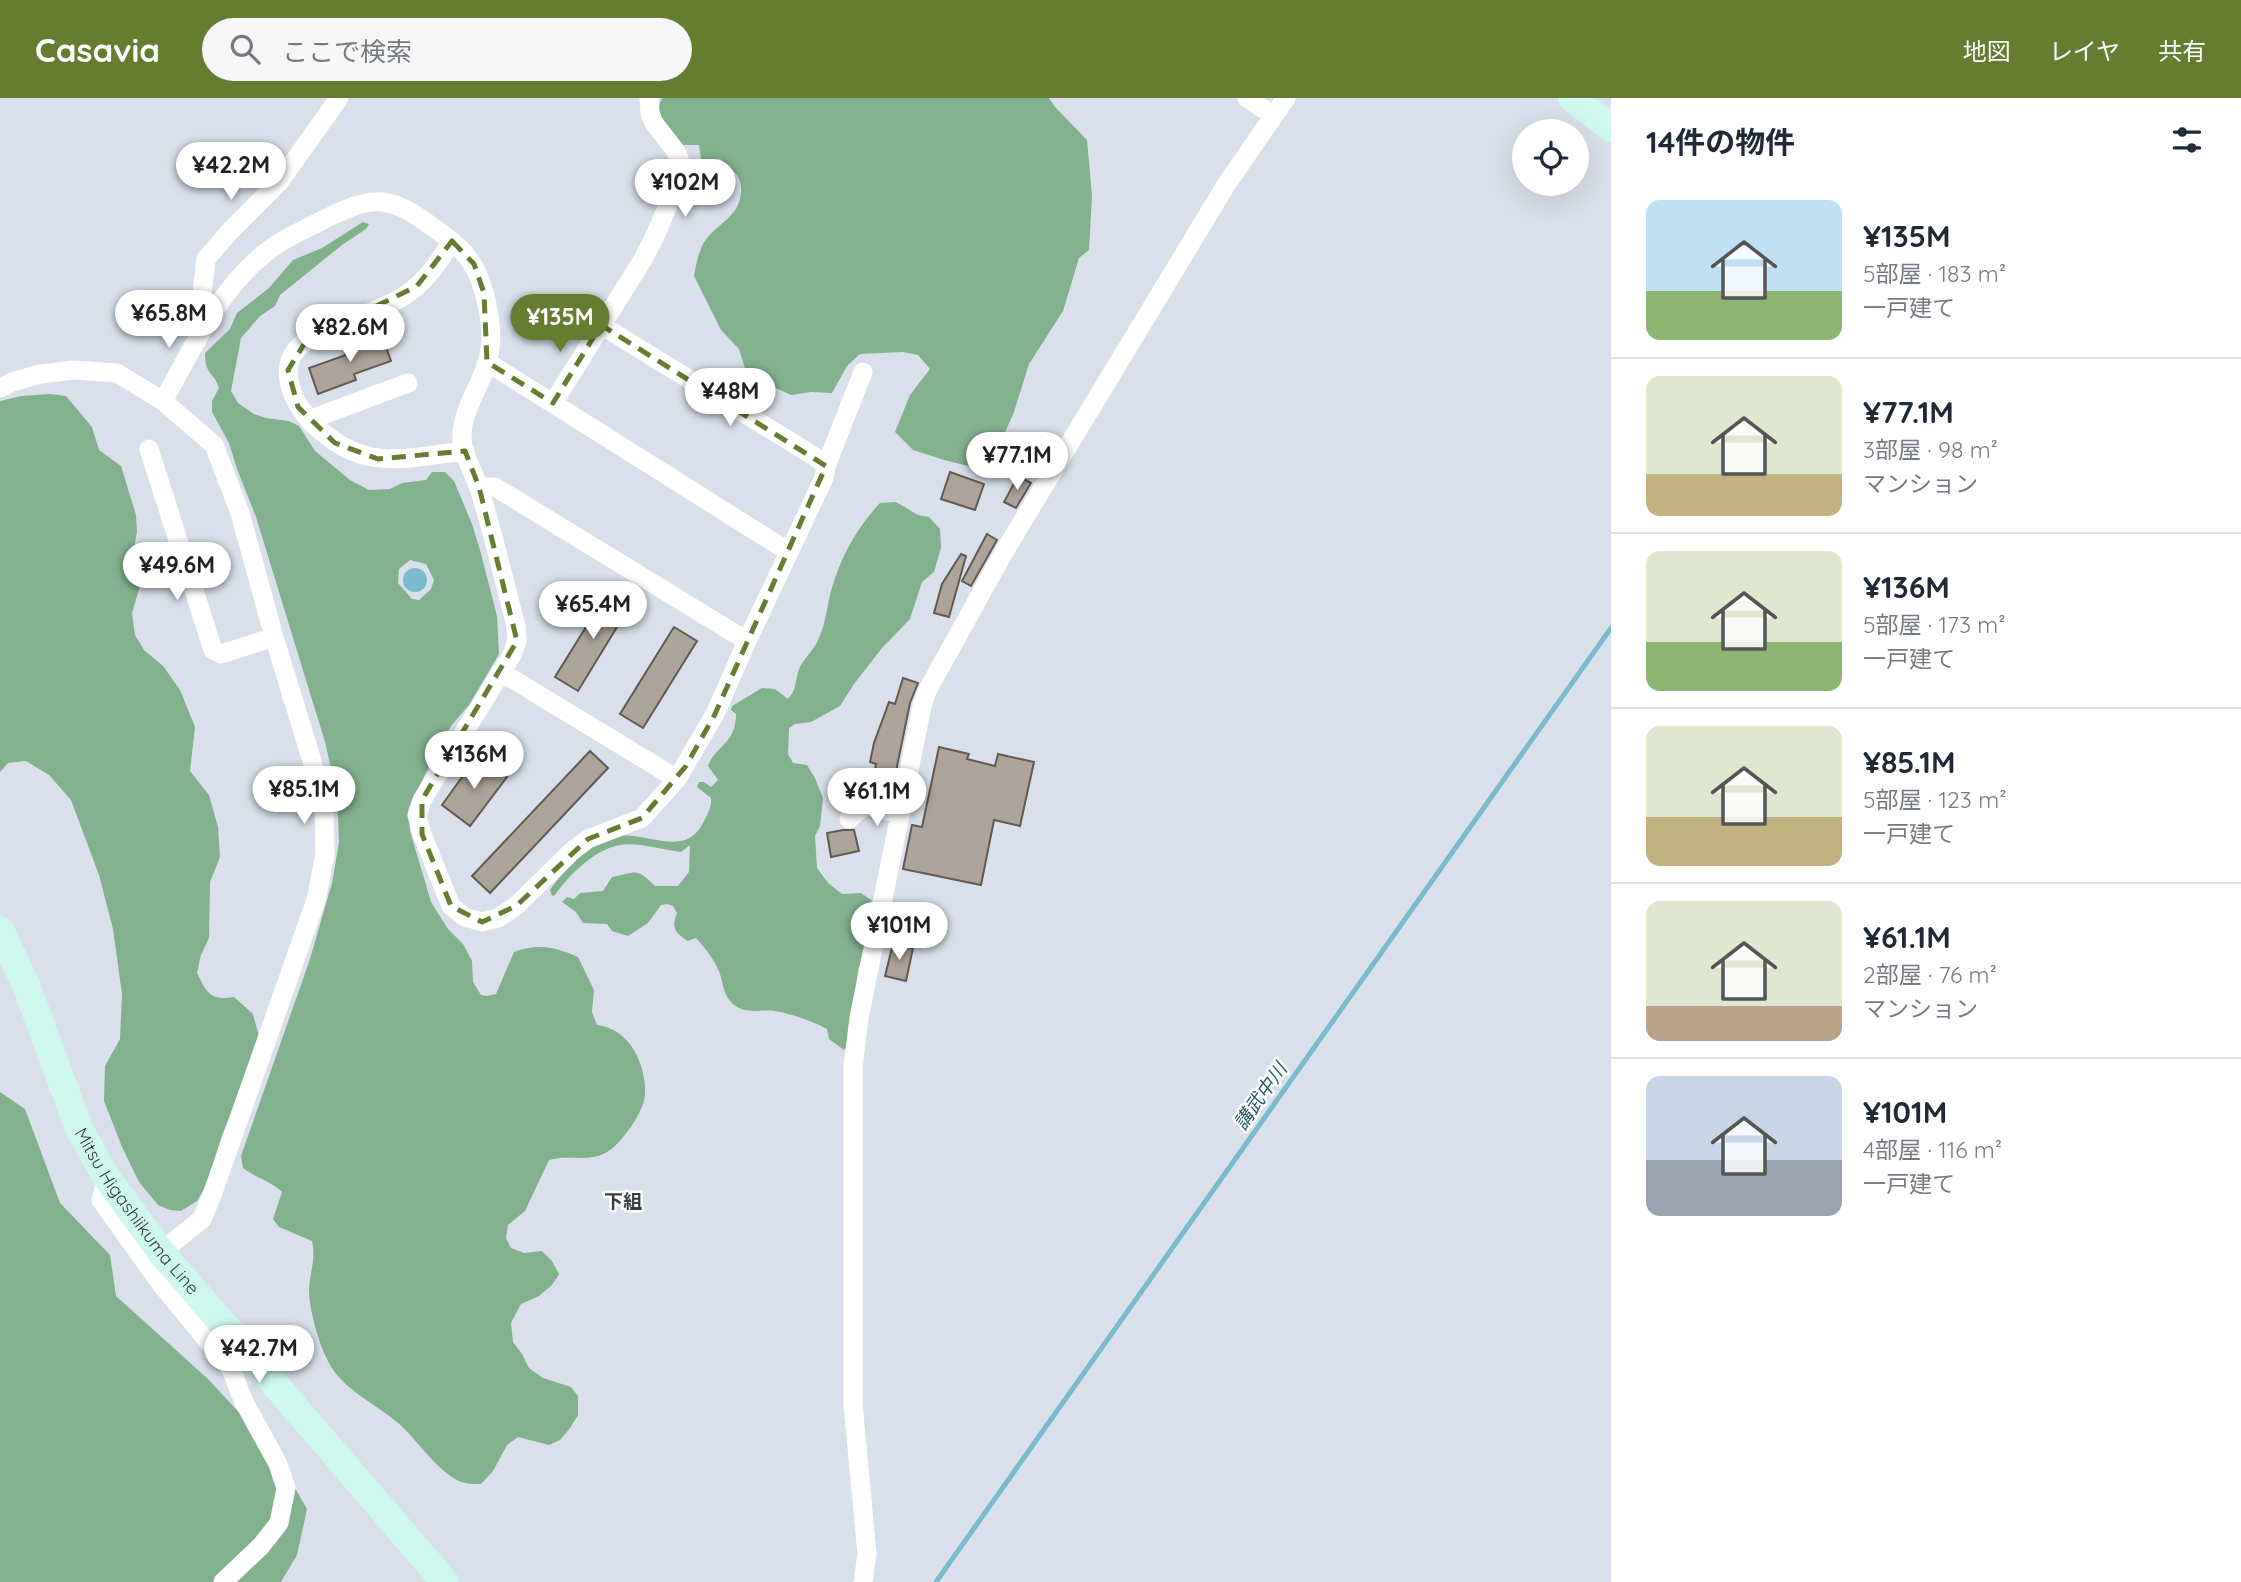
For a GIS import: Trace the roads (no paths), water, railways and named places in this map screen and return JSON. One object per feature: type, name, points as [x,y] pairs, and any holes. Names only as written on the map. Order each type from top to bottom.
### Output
[{"type":"main road","points":[[1573,98],[1611,128]]},
{"type":"main road","name":"Mitsu Higashiikuma Line","points":[[0,930],[26,985],[80,1131],[107,1178],[161,1252],[445,1582]]},
{"type":"street","points":[[210,320],[201,302],[206,259],[280,181],[339,98]]},
{"type":"street","points":[[553,403],[656,236],[680,171],[676,150],[654,123],[649,98]]},
{"type":"street","points":[[1248,98],[1272,115]]},
{"type":"street","points":[[863,1582],[867,1554],[853,1379],[853,1067],[859,1018],[927,691],[1004,552],[1226,185],[1286,98]]},
{"type":"street","points":[[163,401],[210,320],[247,269],[288,237],[359,203],[374,201],[402,206],[452,241],[474,264],[490,322],[490,344],[487,362],[464,423],[462,439],[479,487],[516,626],[517,641],[501,672],[422,800],[418,815],[422,834],[451,906],[465,917],[482,922],[498,918],[516,906],[572,850],[588,839],[642,818],[677,779],[715,714],[824,478],[826,466],[863,372]]},
{"type":"street","points":[[452,241],[428,276],[405,295],[300,345],[290,362],[288,379],[293,398],[309,420],[335,443],[366,457],[394,458],[465,451]]},
{"type":"street","points":[[601,325],[826,466]]},
{"type":"street","points":[[487,362],[789,552]]},
{"type":"street","points":[[0,388],[40,374],[75,370],[117,373],[163,401],[214,445],[240,513],[312,761],[324,813],[325,854],[316,900],[212,1195],[202,1219],[161,1252]]},
{"type":"street","points":[[309,420],[408,383]]},
{"type":"street","points":[[149,449],[213,650],[221,654],[274,637]]},
{"type":"street","points":[[479,487],[495,487],[747,641]]},
{"type":"street","points":[[501,672],[677,779]]},
{"type":"street","points":[[849,819],[865,805],[900,814]]},
{"type":"street","points":[[107,1178],[100,1200],[161,1284],[231,1369],[244,1402],[278,1464],[286,1488],[279,1523],[261,1546],[223,1582]]},
{"type":"water","points":[[415,568],[424,571],[427,580],[424,589],[415,592],[406,589],[403,580],[406,571]]},
{"type":"waterway","name":"講武中川","points":[[936,1582],[1611,628]]},
{"type":"district","name":"下組","points":[[623,1201]]}]
